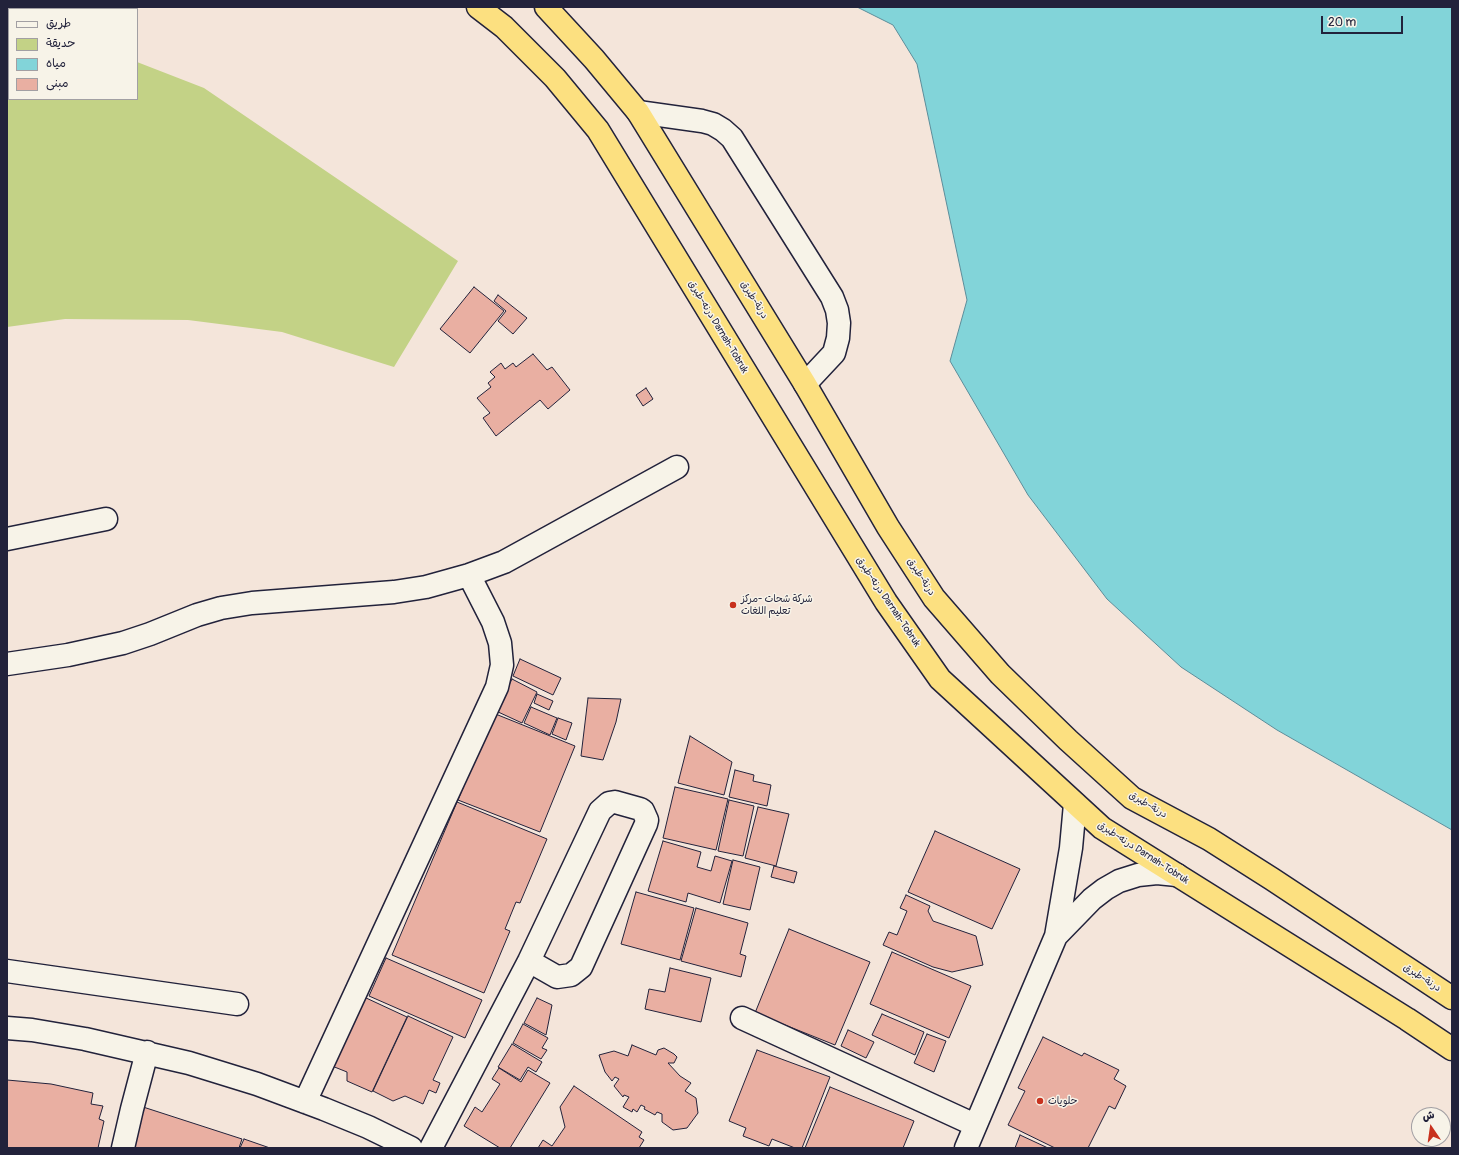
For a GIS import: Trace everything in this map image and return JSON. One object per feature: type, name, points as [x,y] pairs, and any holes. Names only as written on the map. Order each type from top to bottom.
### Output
[{"type":"highway","name":"درنه-طبرق Darnah-Tobruk","points":[[478,7],[504,27],[555,78],[598,130],[886,602],[940,679],[1102,828],[1407,1019],[1452,1049]]},
{"type":"highway","name":"درنة-طبرق","points":[[546,7],[594,59],[638,112],[806,384],[888,527],[934,598],[1000,674],[1068,740],[1132,798],[1216,843],[1452,998]]},
{"type":"street","points":[[638,112],[702,121],[713,124],[732,138],[832,297],[837,310],[839,324],[838,338],[834,353],[806,384]]},
{"type":"street","points":[[7,664],[68,655],[123,643],[197,615],[221,608],[252,603],[394,592],[420,588],[469,575],[504,562],[677,467]]},
{"type":"street","points":[[7,539],[106,519]]},
{"type":"street","points":[[305,1102],[497,687],[502,665],[500,643],[493,622],[469,575]]},
{"type":"street","points":[[431,1148],[529,961],[600,811],[609,803],[615,802],[643,811],[647,820],[646,824],[581,967],[570,975],[557,976],[529,961]]},
{"type":"street","points":[[966,1148],[1056,936],[1071,848],[1075,804]]},
{"type":"street","points":[[1056,936],[1092,899],[1114,884],[1138,875],[1157,873],[1177,875]]},
{"type":"street","points":[[7,971],[237,1004]]},
{"type":"street","points":[[742,1018],[975,1125]]},
{"type":"street","points":[[7,1028],[32,1030],[85,1039],[190,1063],[250,1082],[305,1102],[368,1127],[411,1148]]},
{"type":"street","points":[[123,1148],[147,1052]]},
{"type":"green space","points":[[7,39],[8,100],[138,100],[138,62],[204,88],[458,261],[394,367],[282,332],[188,320],[65,319],[7,327]]},
{"type":"water","points":[[857,7],[1452,7],[1452,830],[1277,730],[1181,667],[1107,599],[1028,495],[950,361],[967,300],[917,64],[893,25]]},
{"type":"building","points":[[474,287],[504,311],[470,353],[440,329]]},
{"type":"building","points":[[498,295],[527,318],[513,334],[498,321],[506,311],[494,301]]},
{"type":"building","points":[[533,354],[547,370],[552,367],[570,390],[548,409],[540,400],[496,436],[483,418],[490,413],[477,398],[491,387],[488,383],[495,377],[490,372],[501,363],[505,369],[513,363],[516,367]]},
{"type":"building","points":[[646,388],[653,399],[643,406],[636,395]]},
{"type":"building","points":[[520,659],[561,678],[553,695],[513,676]]},
{"type":"building","points":[[512,679],[537,692],[522,723],[496,711]]},
{"type":"building","points":[[537,694],[553,701],[549,710],[534,703]]},
{"type":"building","points":[[588,698],[621,699],[616,722],[603,760],[581,756]]},
{"type":"building","points":[[531,707],[557,718],[550,735],[524,723]]},
{"type":"building","points":[[493,713],[575,746],[540,832],[458,800]]},
{"type":"building","points":[[558,718],[572,723],[566,740],[552,734]]},
{"type":"building","points":[[690,736],[732,762],[724,795],[678,783]]},
{"type":"building","points":[[735,770],[754,775],[753,781],[771,785],[767,806],[729,797]]},
{"type":"building","points":[[675,787],[728,799],[716,850],[663,838]]},
{"type":"building","points":[[729,800],[754,806],[743,856],[718,851]]},
{"type":"building","points":[[457,802],[547,839],[520,903],[516,902],[505,929],[510,931],[484,993],[392,955]]},
{"type":"building","points":[[758,807],[789,814],[776,866],[745,858]]},
{"type":"building","points":[[935,831],[1020,869],[992,929],[908,892]]},
{"type":"building","points":[[663,841],[701,852],[697,867],[711,871],[715,856],[732,861],[720,903],[688,893],[686,902],[648,891]]},
{"type":"building","points":[[733,860],[760,867],[750,910],[723,904]]},
{"type":"building","points":[[774,866],[797,872],[794,883],[771,877]]},
{"type":"building","points":[[636,892],[694,908],[680,960],[621,944]]},
{"type":"building","points":[[906,895],[930,906],[928,911],[933,921],[976,936],[983,965],[952,972],[933,967],[883,945],[889,932],[897,935],[907,911],[900,908]]},
{"type":"building","points":[[696,908],[748,923],[740,954],[746,956],[741,977],[681,961]]},
{"type":"building","points":[[789,929],[870,962],[835,1045],[755,1013]]},
{"type":"building","points":[[892,952],[971,986],[949,1038],[870,1004]]},
{"type":"building","points":[[386,958],[482,1000],[465,1038],[369,996]]},
{"type":"building","points":[[670,968],[711,978],[701,1022],[645,1009],[649,989],[665,992]]},
{"type":"building","points":[[364,997],[407,1017],[372,1092],[347,1081],[347,1072],[332,1066]]},
{"type":"building","points":[[537,998],[552,1005],[546,1035],[524,1023]]},
{"type":"building","points":[[882,1014],[924,1032],[915,1055],[872,1035]]},
{"type":"building","points":[[408,1016],[453,1037],[433,1080],[440,1083],[436,1093],[429,1090],[423,1104],[405,1096],[393,1101],[373,1091]]},
{"type":"building","points":[[523,1024],[548,1038],[542,1048],[547,1050],[541,1059],[513,1043]]},
{"type":"building","points":[[848,1030],[874,1042],[866,1058],[841,1046]]},
{"type":"building","points":[[927,1034],[946,1041],[934,1072],[914,1063]]},
{"type":"building","points":[[1043,1037],[1082,1056],[1084,1053],[1119,1070],[1114,1079],[1126,1086],[1115,1109],[1109,1106],[1088,1148],[1055,1148],[1008,1125],[1025,1091],[1018,1088]]},
{"type":"building","points":[[512,1044],[542,1062],[536,1072],[528,1067],[520,1080],[498,1067]]},
{"type":"building","points":[[632,1045],[656,1055],[658,1050],[664,1048],[677,1057],[674,1063],[668,1063],[680,1076],[691,1083],[685,1091],[696,1098],[698,1113],[687,1128],[673,1130],[662,1122],[662,1114],[657,1112],[655,1115],[644,1109],[645,1107],[641,1105],[637,1112],[633,1109],[632,1112],[623,1107],[629,1097],[624,1095],[623,1097],[614,1086],[619,1079],[615,1077],[612,1081],[605,1072],[599,1055],[614,1051],[628,1056]]},
{"type":"building","points":[[757,1050],[830,1077],[802,1148],[795,1148],[772,1139],[769,1146],[743,1136],[746,1128],[729,1121]]},
{"type":"building","points":[[499,1068],[521,1082],[528,1070],[550,1083],[510,1148],[500,1148],[464,1126],[475,1107],[482,1112],[500,1084],[492,1079]]},
{"type":"building","points":[[7,1080],[51,1084],[93,1093],[91,1104],[103,1106],[99,1119],[104,1121],[98,1148],[7,1148]]},
{"type":"building","points":[[574,1086],[642,1132],[639,1137],[644,1140],[639,1148],[538,1148],[543,1140],[552,1146],[565,1127],[560,1107]]},
{"type":"building","points":[[830,1087],[914,1121],[903,1148],[805,1148]]},
{"type":"building","points":[[140,1106],[242,1139],[239,1148],[127,1148]]},
{"type":"building","points":[[1020,1135],[1048,1148],[1015,1148]]},
{"type":"building","points":[[244,1139],[270,1148],[240,1148]]},
{"type":"place","name":"شركة شحات -مركز تعليم اللغات","points":[[733,605]]},
{"type":"place","name":"حلويات","points":[[1040,1101]]}]
